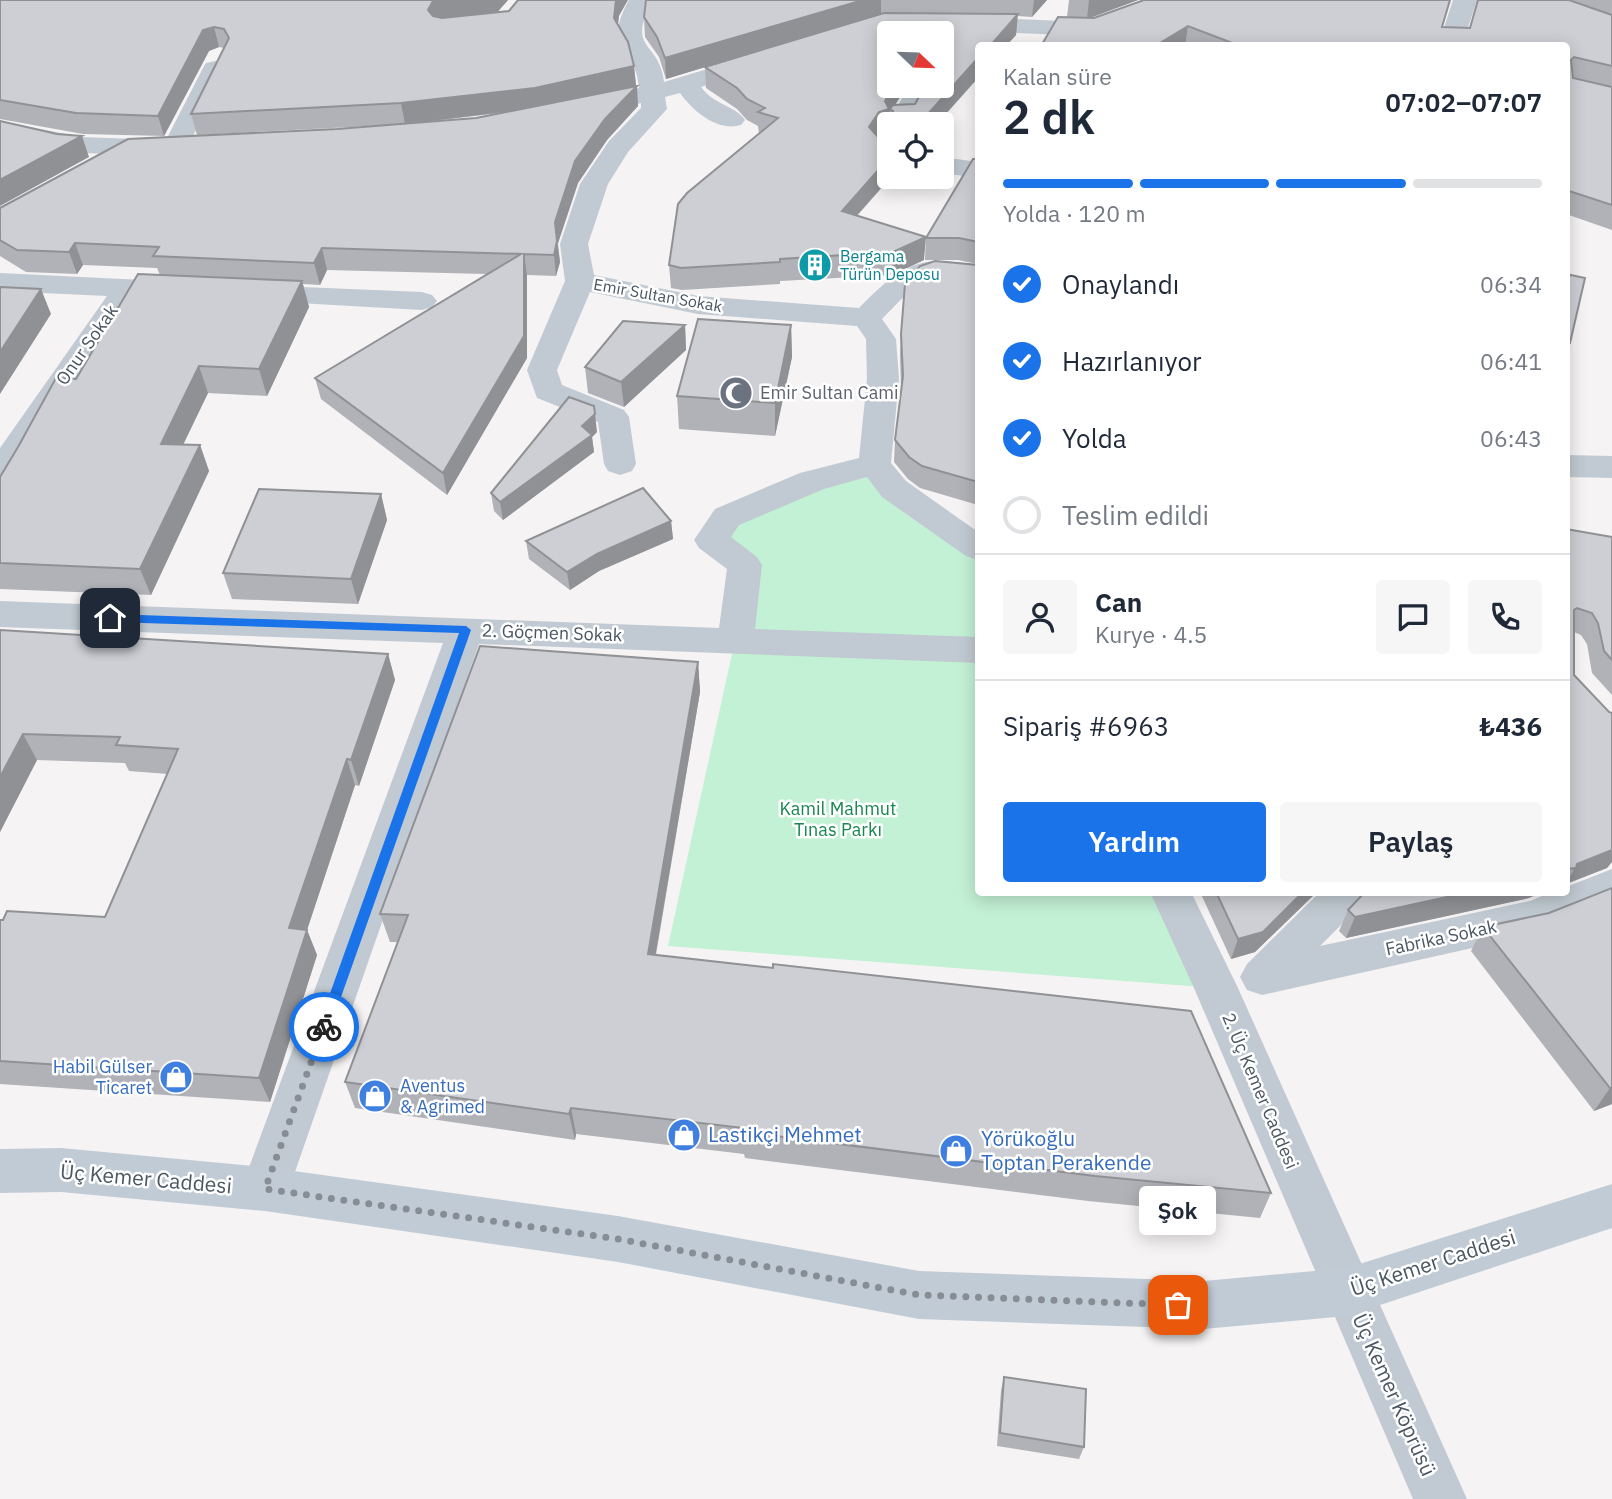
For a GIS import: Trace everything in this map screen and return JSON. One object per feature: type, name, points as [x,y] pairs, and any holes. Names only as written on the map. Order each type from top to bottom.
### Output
[{"type":"main road","name":"Üç Kemer Caddesi","points":[[0,1171],[61,1170],[265,1189],[618,1239],[919,1295],[1204,1306],[1347,1292],[1612,1206]]},
{"type":"street","points":[[640,0],[630,20],[629,38],[650,68],[652,92]]},
{"type":"street","points":[[954,30],[1090,29],[1166,0]]},
{"type":"street","points":[[1451,42],[1465,0]]},
{"type":"street","points":[[1090,29],[1116,40]]},
{"type":"street","points":[[566,112],[686,83],[770,56]]},
{"type":"street","points":[[175,148],[220,57]]},
{"type":"street","points":[[686,83],[701,105],[732,120]]},
{"type":"street","name":"Emir Sultan Sokak","points":[[652,92],[654,109],[618,147],[594,184],[574,244],[580,281],[698,305],[866,318]]},
{"type":"street","points":[[0,129],[65,144],[128,149],[203,147]]},
{"type":"street","points":[[85,172],[128,149]]},
{"type":"street","points":[[954,167],[975,170]]},
{"type":"street","points":[[975,275],[933,266],[906,278],[866,318],[881,339],[883,379],[875,464],[894,489],[975,546]]},
{"type":"street","points":[[580,281],[542,370],[548,391],[613,417],[620,464]]},
{"type":"street","points":[[0,282],[422,301]]},
{"type":"street","name":"Onur Sokak","points":[[0,472],[127,288]]},
{"type":"street","points":[[735,640],[745,565],[711,540],[727,517],[812,481],[875,464]]},
{"type":"street","points":[[1570,466],[1612,467]]},
{"type":"street","name":"2. Göçmen Sokak","points":[[0,614],[975,650]]},
{"type":"street","points":[[265,1189],[466,630]]},
{"type":"street","name":"Fabrika Sokak","points":[[1216,988],[1535,917],[1612,886]]},
{"type":"street","name":"2. Üç Kemer Caddesi","points":[[1172,896],[1216,988],[1347,1292]]},
{"type":"street","points":[[1266,976],[1343,896]]},
{"type":"street","name":"Üç Kemer Köprüsü","points":[[1347,1292],[1440,1499]]},
{"type":"green space","name":"Kamil Mahmut Tınas Parkı","points":[[875,464],[894,489],[975,546],[975,896],[1171,896],[1216,988],[668,946],[735,640],[745,565],[711,540],[727,517]]},
{"type":"building","points":[[0,0],[445,0],[433,1],[428,10],[433,16],[442,18],[509,11],[518,0],[616,0],[614,18],[628,42],[634,66],[535,88],[401,103],[191,114],[229,38],[224,29],[214,27],[203,30],[158,116],[76,113],[0,100]]},
{"type":"building","points":[[646,0],[863,0],[665,58],[657,37],[644,17]]},
{"type":"building","points":[[1144,0],[1450,0],[1442,27],[1470,28],[1478,0],[1569,0],[1612,15],[1612,66],[1574,57],[1571,60],[1573,78],[1612,87],[1612,205],[1570,191],[1570,42],[1230,42],[1188,26],[1162,42],[1043,42],[1058,17],[1094,18]]},
{"type":"building","points":[[884,13],[1018,14],[994,42],[975,42],[975,61],[954,85],[954,21],[877,21],[877,98],[887,98],[885,101],[889,109],[877,112],[869,127],[877,136],[877,172],[842,211],[926,237],[893,252],[681,268],[669,265],[678,204],[687,193],[778,118],[758,112],[765,108],[747,99],[737,88],[705,67]]},
{"type":"building","points":[[637,86],[605,119],[575,161],[555,222],[557,241],[554,255],[524,254],[524,336],[443,473],[315,378],[521,254],[322,248],[314,263],[153,256],[159,247],[75,243],[69,252],[17,250],[0,240],[0,208],[128,139],[337,129],[476,118]]},
{"type":"building","points":[[918,98],[942,98],[930,112],[893,112],[890,109],[893,105],[915,104]]},
{"type":"building","points":[[0,121],[57,134],[82,136],[0,180]]},
{"type":"building","points":[[975,159],[975,241],[959,238],[926,238]]},
{"type":"building","points":[[935,261],[975,265],[975,481],[922,466],[909,457],[895,440],[903,376],[901,334],[905,284],[920,266]]},
{"type":"building","points":[[138,274],[302,281],[259,369],[199,366],[161,444],[200,445],[140,569],[0,563],[0,477],[56,378],[76,379]]},
{"type":"building","points":[[1570,275],[1585,278],[1570,343]]},
{"type":"building","points":[[0,287],[41,289],[0,352]]},
{"type":"building","points":[[698,319],[791,325],[775,403],[677,396]]},
{"type":"building","points":[[623,321],[685,325],[621,382],[585,367]]},
{"type":"building","points":[[569,397],[594,406],[595,414],[582,426],[592,435],[500,502],[491,493]]},
{"type":"building","points":[[643,488],[671,521],[597,554],[567,572],[526,541]]},
{"type":"building","points":[[259,489],[381,494],[351,579],[223,573]]},
{"type":"building","points":[[1570,530],[1612,537],[1612,660],[1604,651],[1598,623],[1592,613],[1577,608],[1574,610],[1574,675],[1612,713],[1612,850],[1577,864],[1576,868],[1570,869]]},
{"type":"building","points":[[0,630],[388,654],[351,760],[347,759],[289,928],[307,930],[259,1078],[0,1061],[0,920],[3,920],[7,911],[105,917],[178,749],[116,745],[120,737],[23,734],[0,777]]},
{"type":"building","points":[[480,646],[698,662],[648,954],[773,968],[773,964],[1191,1011],[1271,1193],[1095,1176],[743,1132],[744,1128],[571,1108],[569,1114],[345,1082],[408,915],[380,914]]},
{"type":"building","points":[[1612,888],[1610,1088],[1483,927],[1549,913]]},
{"type":"building","points":[[1218,896],[1299,896],[1263,932],[1238,939]]},
{"type":"building","points":[[1361,896],[1452,896],[1355,917],[1348,910]]},
{"type":"building","points":[[1004,1377],[1086,1389],[1084,1447],[1000,1433]]},
{"type":"way so far","points":[[324,1027],[265,1189],[618,1239],[919,1295],[1178,1305]]},
{"type":"place","name":"Bergama Türün Deposu","points":[[815,265]]},
{"type":"place","name":"Emir Sultan Cami","points":[[736,393]]},
{"type":"place","name":"Habil Gülser Ticaret","points":[[176,1077]]},
{"type":"place","name":"Aventus & Agrimed","points":[[375,1096]]},
{"type":"place","name":"Lastikçi Mehmet","points":[[684,1135]]},
{"type":"place","name":"Yörükoğlu Toptan Perakende","points":[[956,1151]]},
{"type":"place","name":"Şok","points":[[1178,1305]]},
{"type":"route","points":[[110,618],[466,630],[324,1027]]}]
